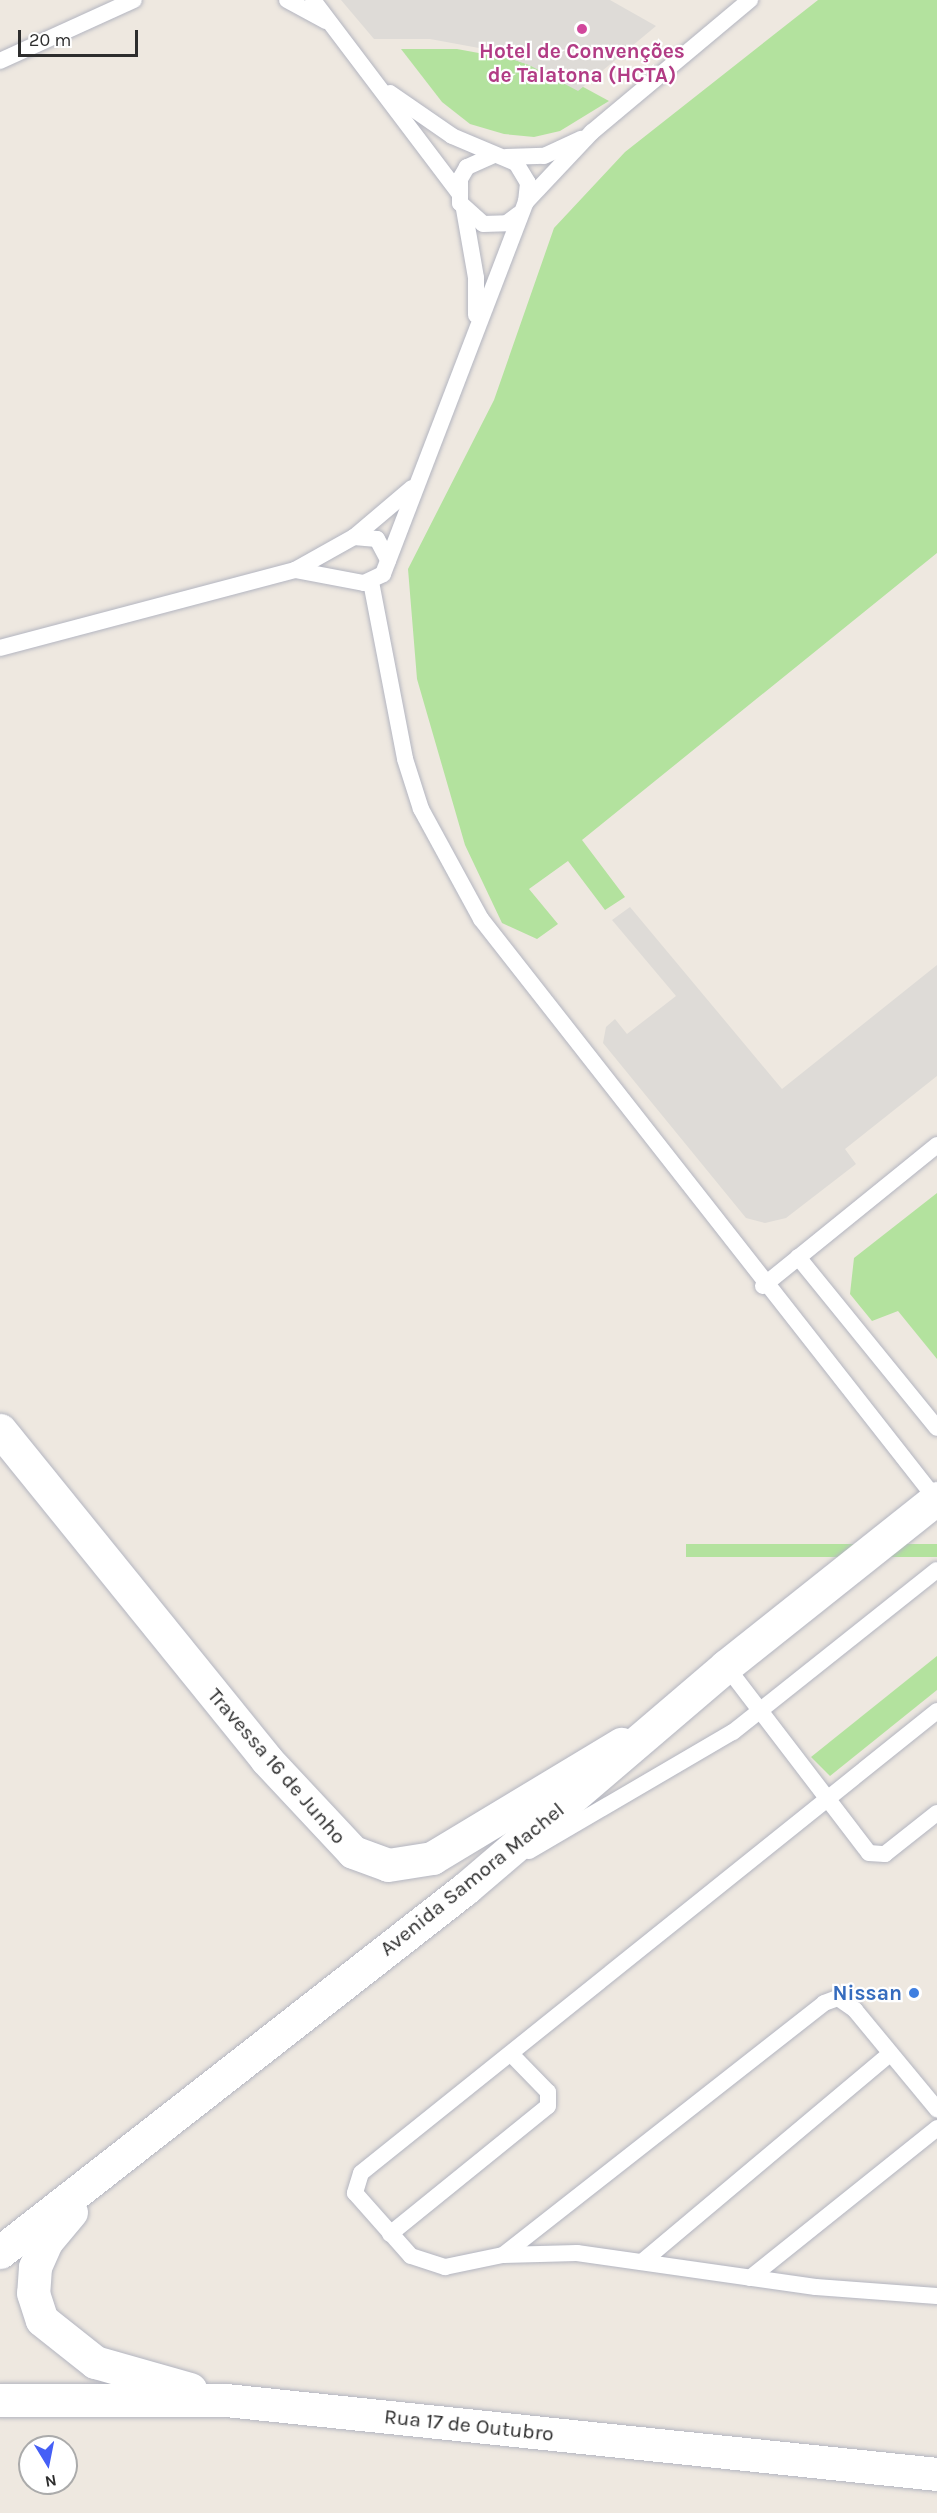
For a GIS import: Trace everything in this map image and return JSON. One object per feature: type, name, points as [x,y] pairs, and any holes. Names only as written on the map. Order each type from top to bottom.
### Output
[{"type":"main road","name":"Travessa 16 de Junho","points":[[0,1430],[319,1821],[371,1861],[411,1864],[432,1858],[668,1716]]},
{"type":"main road","name":"Avenida Samora Machel","points":[[0,2252],[466,1888],[726,1666],[936,1498]]},
{"type":"main road","points":[[112,2163],[42,2250],[33,2293],[42,2320],[95,2362],[226,2400]]},
{"type":"main road","name":"Rua 17 de Outubro","points":[[0,2400],[226,2400],[937,2474]]},
{"type":"lane","points":[[0,61],[134,0]]},
{"type":"lane","points":[[287,0],[334,26]]},
{"type":"lane","points":[[313,0],[387,91],[458,192],[464,209],[477,285],[474,333]]},
{"type":"lane","points":[[464,209],[472,219],[495,225],[523,208],[592,132],[750,0]]},
{"type":"lane","points":[[295,570],[371,582],[383,574],[413,488],[523,208],[524,172],[500,156],[452,136],[387,91]]},
{"type":"lane","points":[[458,192],[467,166],[500,156],[544,156],[592,132]]},
{"type":"lane","points":[[0,648],[295,570],[350,540],[413,488]]},
{"type":"lane","points":[[350,540],[377,539],[388,560]]},
{"type":"lane","points":[[350,540],[340,562],[351,579]]},
{"type":"lane","points":[[371,582],[405,759],[440,853],[480,920],[763,1286],[936,1498]]},
{"type":"lane","points":[[763,1286],[937,1144]]},
{"type":"lane","points":[[798,1257],[937,1428]]},
{"type":"lane","points":[[466,1888],[760,1712],[937,1570]]},
{"type":"lane","points":[[726,1666],[824,1801],[869,1853],[878,1856],[937,1814]]},
{"type":"lane","points":[[937,1711],[512,2055],[361,2173],[355,2193],[411,2256],[445,2267],[503,2254],[577,2253],[750,2278],[937,2295]]},
{"type":"lane","points":[[503,2254],[824,2002],[845,2001],[937,2109]]},
{"type":"lane","points":[[642,2262],[890,2054]]},
{"type":"lane","points":[[390,2234],[548,2106],[548,2092],[512,2055]]},
{"type":"lane","points":[[750,2278],[937,2128]]},
{"type":"green space","points":[[818,0],[937,0],[937,553],[582,840],[625,897],[605,910],[568,861],[529,889],[558,924],[537,939],[502,923],[465,845],[417,679],[408,569],[494,400],[554,228],[625,152]]},
{"type":"green space","points":[[401,49],[457,49],[512,59],[563,76],[609,101],[560,131],[534,137],[504,134],[470,124],[442,102]]},
{"type":"green space","points":[[937,1193],[937,1359],[898,1311],[872,1321],[850,1294],[854,1258]]},
{"type":"green space","points":[[686,1544],[937,1544],[937,1557],[686,1557]]},
{"type":"green space","points":[[937,1656],[937,1690],[830,1776],[811,1757]]},
{"type":"shaded area","points":[[341,0],[610,0],[656,26],[578,91],[529,65],[479,48],[430,39],[374,39]]},
{"type":"shaded area","points":[[630,907],[782,1089],[937,965],[937,1076],[845,1149],[856,1164],[786,1218],[765,1223],[746,1218],[603,1043],[606,1027],[615,1019],[627,1034],[676,996],[612,920]]},
{"type":"place","name":"Hotel de Convenções de Talatona (HCTA)","points":[[582,29]]},
{"type":"place","name":"Nissan","points":[[914,1993]]}]
